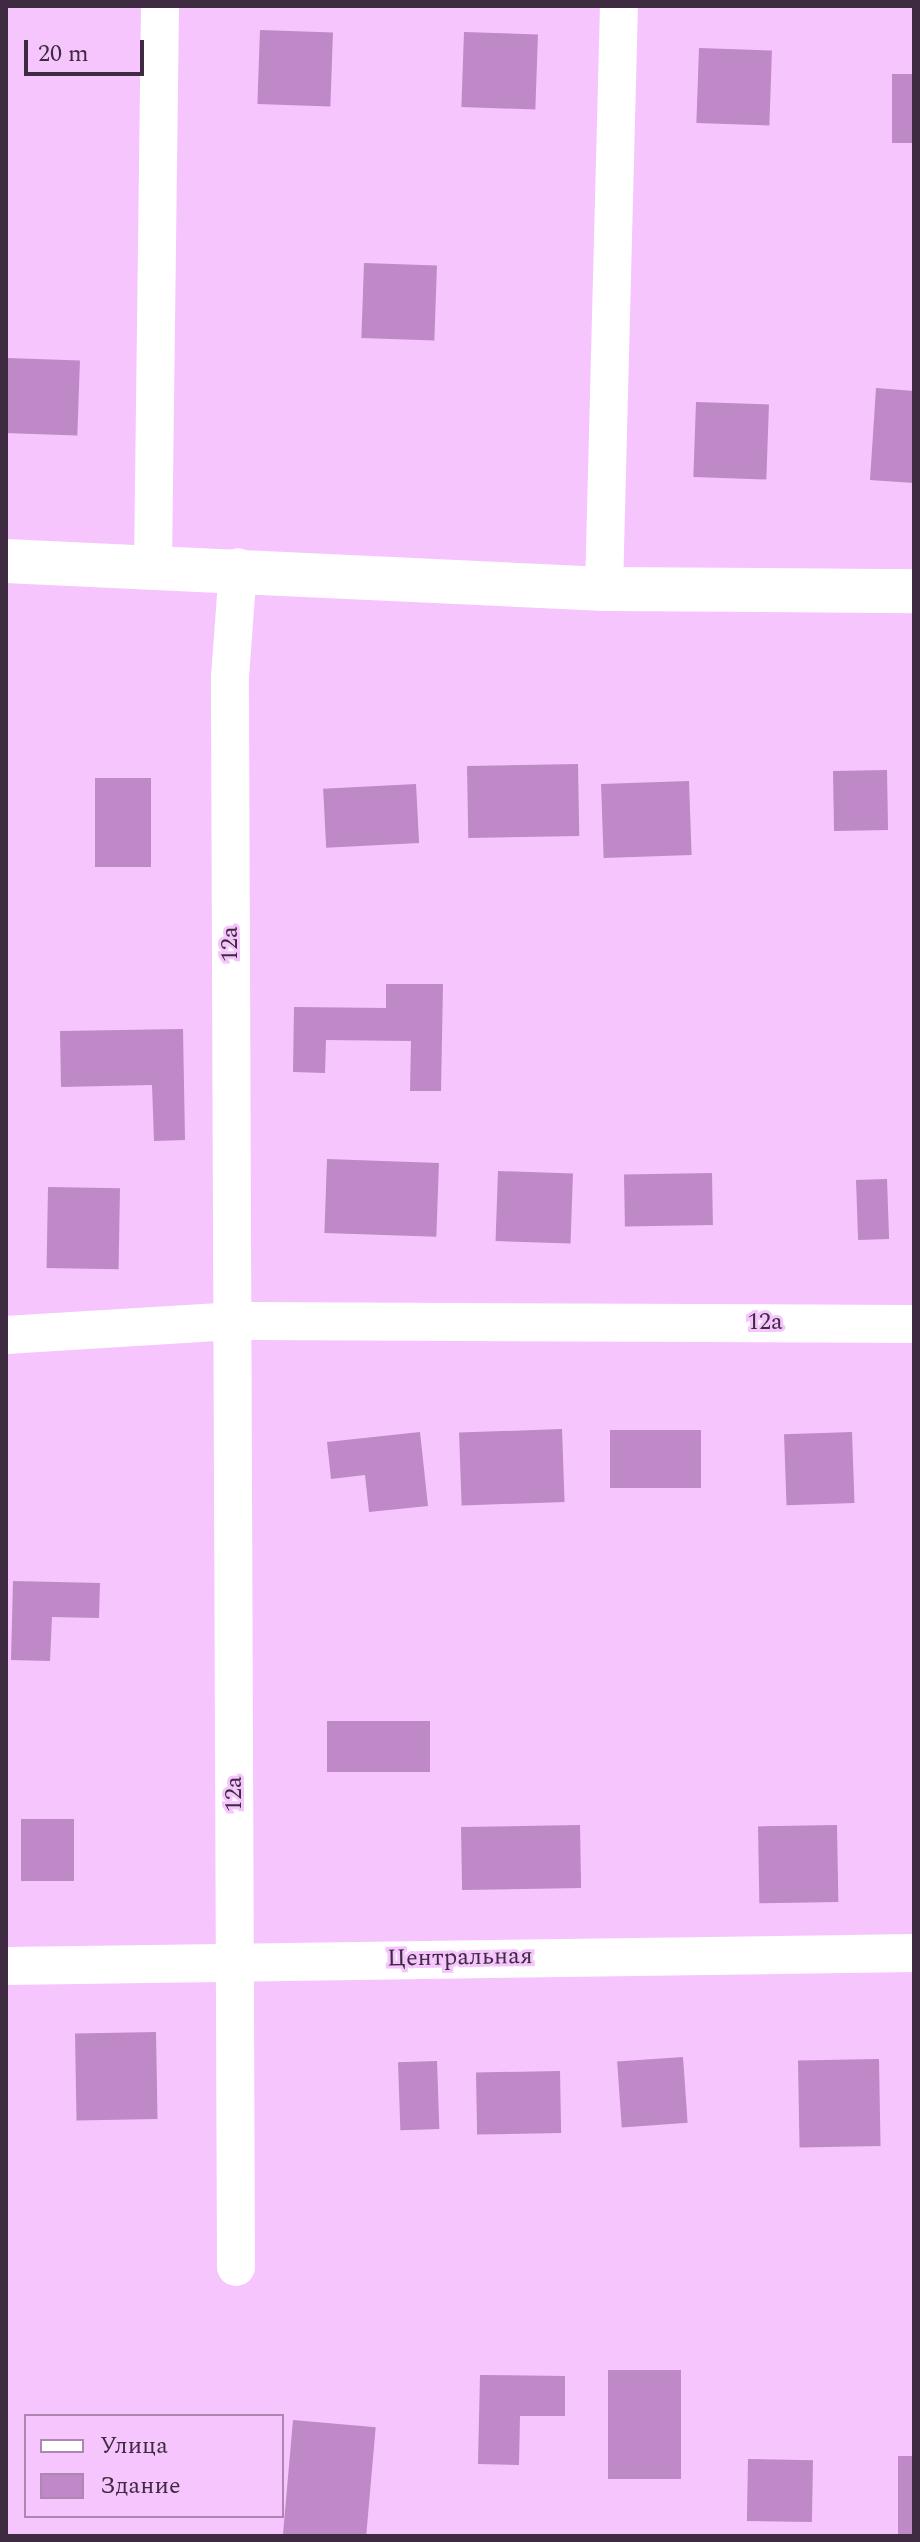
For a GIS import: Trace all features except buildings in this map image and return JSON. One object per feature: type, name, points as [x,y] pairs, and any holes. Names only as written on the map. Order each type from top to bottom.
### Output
[{"type":"street","points":[[153,564],[160,6]]},
{"type":"street","points":[[604,589],[619,6]]},
{"type":"street","points":[[6,561],[238,567],[604,589],[914,591]]},
{"type":"street","name":"12а","points":[[236,2267],[230,677],[238,567]]},
{"type":"street","name":"12а","points":[[6,1335],[233,1321],[914,1324]]},
{"type":"street","name":"Центральная","points":[[6,1966],[236,1960],[914,1953]]}]
